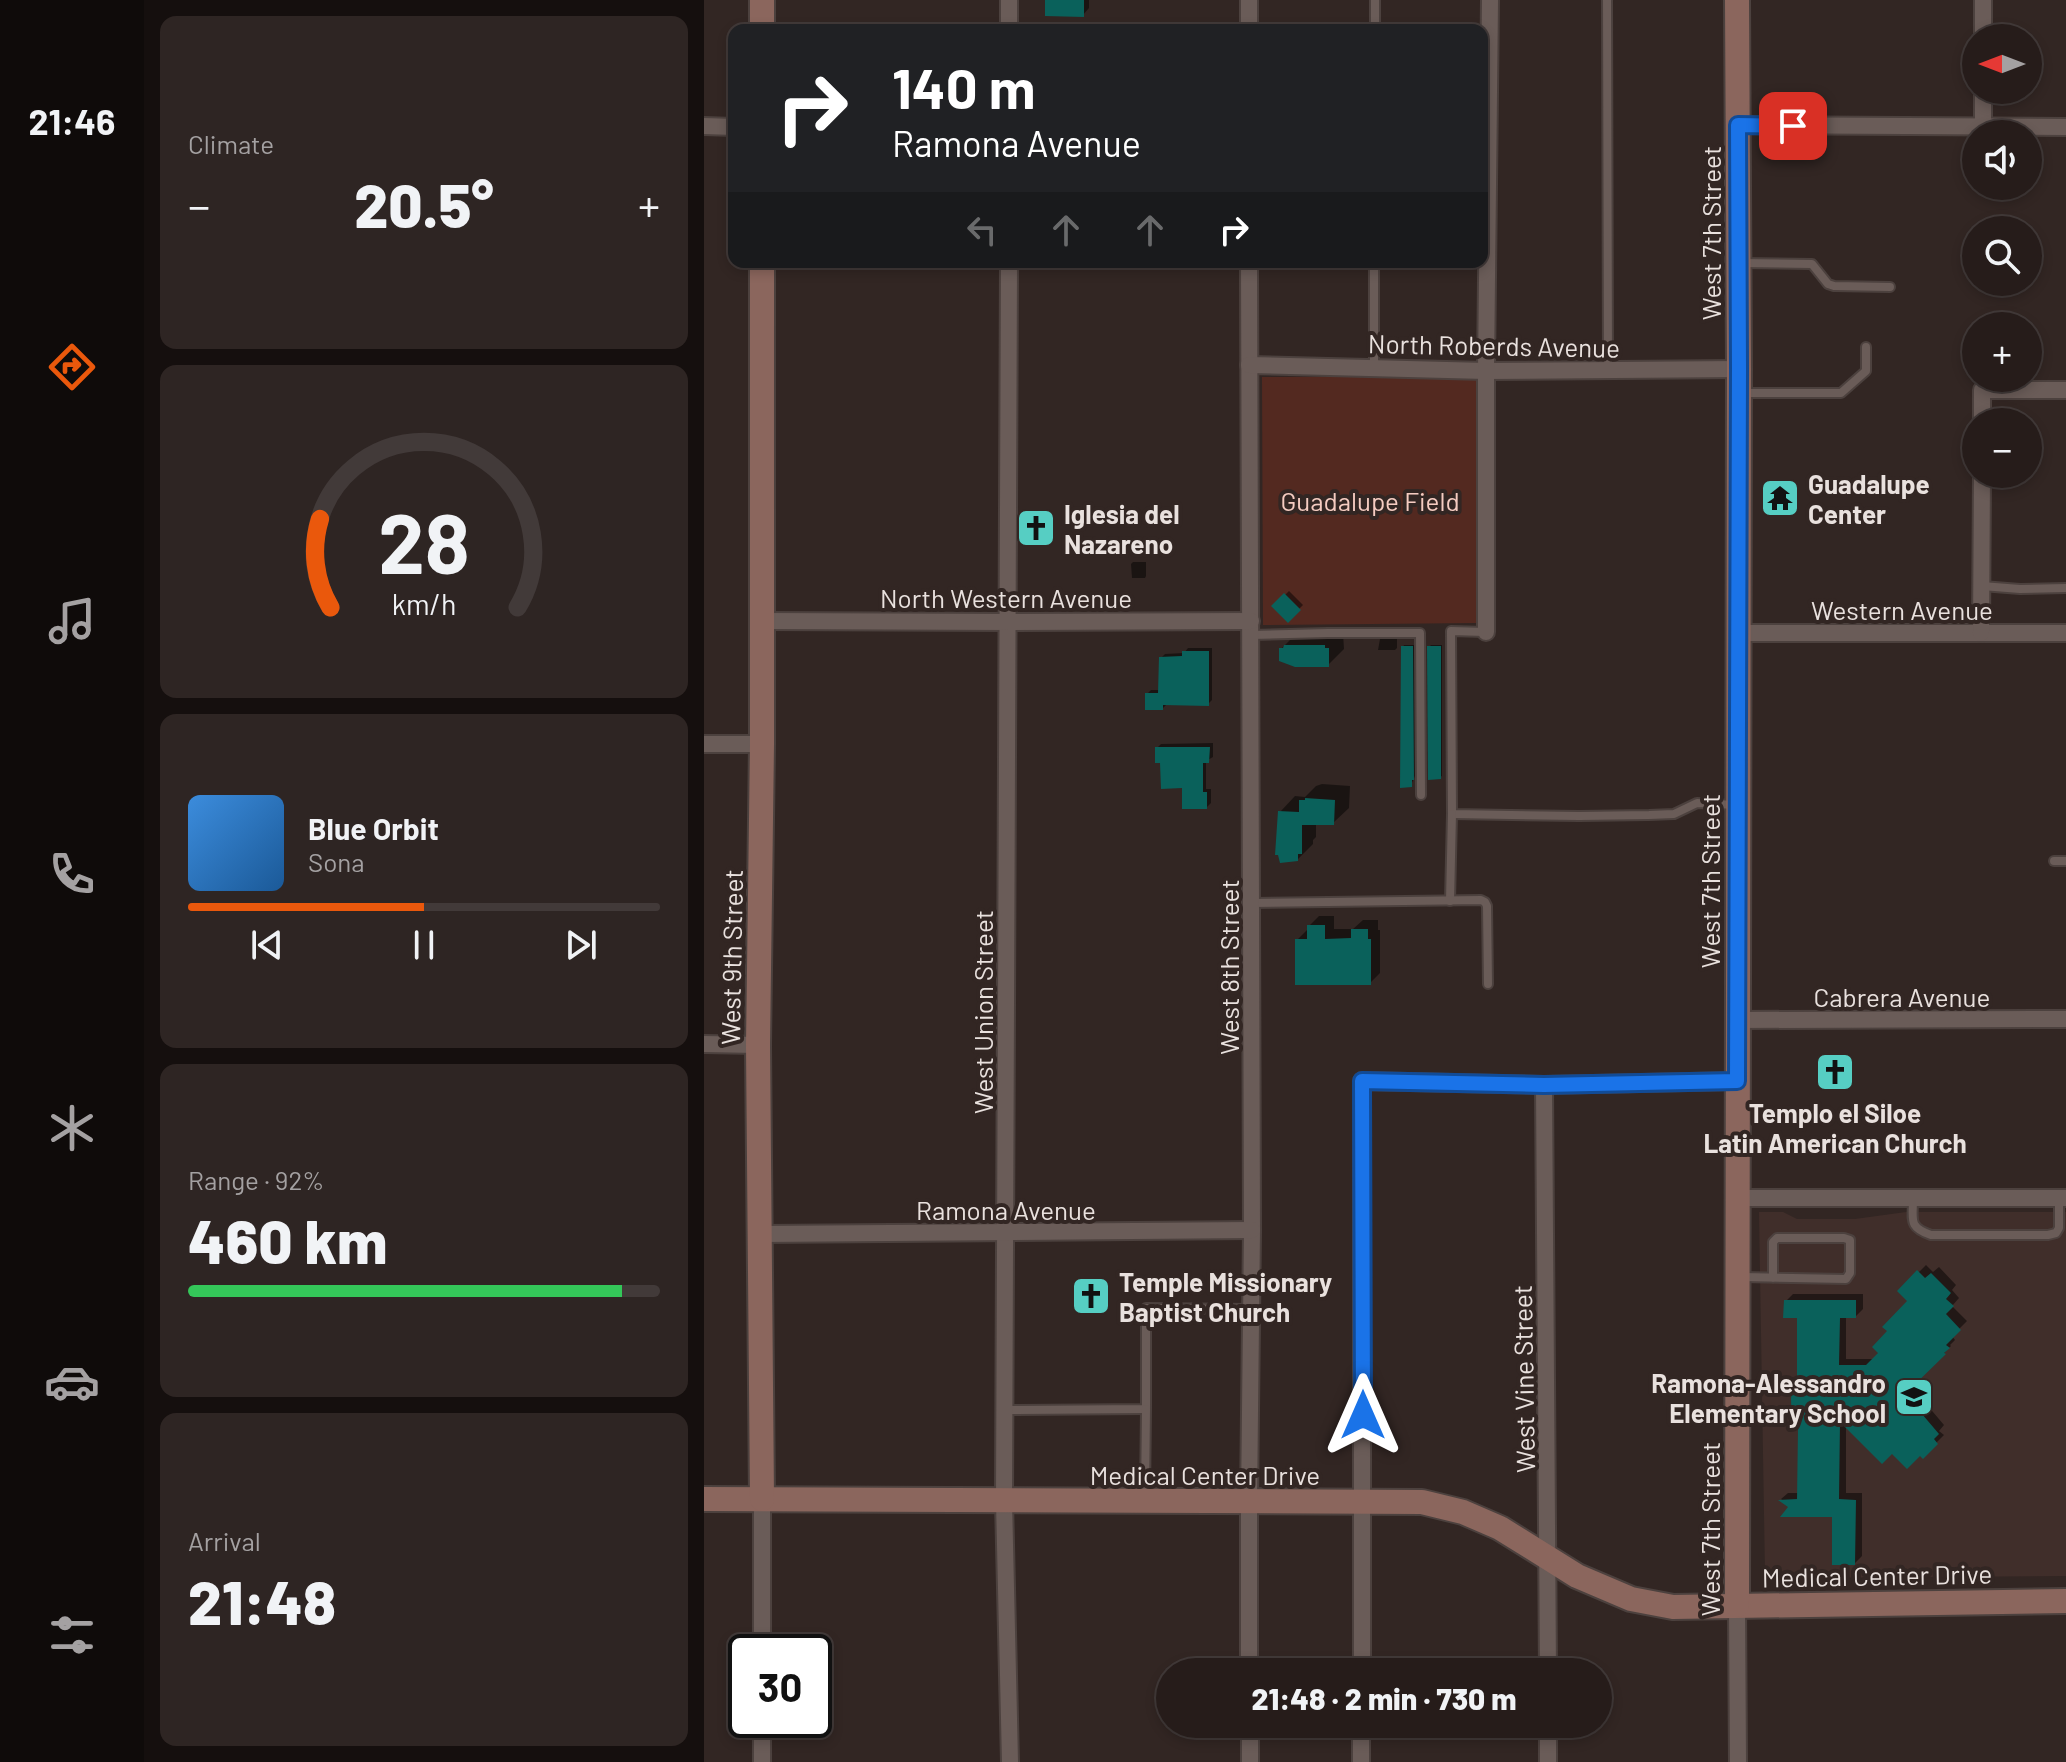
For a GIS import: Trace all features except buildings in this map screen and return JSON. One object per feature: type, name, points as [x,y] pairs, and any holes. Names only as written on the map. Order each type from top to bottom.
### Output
[{"type":"street","points":[[762,0],[762,24]]},
{"type":"street","points":[[1009,0],[1009,24]]},
{"type":"street","points":[[1249,0],[1249,24]]},
{"type":"street","points":[[1488,186],[1490,0]]},
{"type":"street","name":"West 7th Street","points":[[1737,0],[1738,1762]]},
{"type":"street","points":[[1983,0],[1983,24]]},
{"type":"street","points":[[1738,125],[1962,127]]},
{"type":"street","points":[[704,126],[728,127]]},
{"type":"street","points":[[2042,127],[2066,127]]},
{"type":"street","name":"West 9th Street","points":[[762,268],[762,744],[758,1045],[762,1634]]},
{"type":"street","name":"West Union Street","points":[[1009,268],[1004,1501],[1010,1762]]},
{"type":"street","name":"West 8th Street","points":[[1249,268],[1252,903],[1249,1658]]},
{"type":"street","points":[[1486,632],[1487,268]]},
{"type":"street","name":"North Roberds Avenue","points":[[1249,365],[1486,371],[1608,370],[1739,381]]},
{"type":"street","points":[[1982,408],[1982,390],[2066,390]]},
{"type":"street","points":[[1981,633],[1982,488]]},
{"type":"street","name":"North Western Avenue","points":[[762,621],[1009,622],[1251,628]]},
{"type":"street","name":"Western Avenue","points":[[1738,633],[2066,633]]},
{"type":"street","points":[[704,744],[762,744]]},
{"type":"street","name":"Cabrera Avenue","points":[[1737,1020],[2066,1019]]},
{"type":"street","points":[[704,1044],[758,1045]]},
{"type":"street","points":[[1362,1658],[1362,1081],[1544,1085],[1737,1081]]},
{"type":"street","name":"West Vine Street","points":[[1544,1085],[1548,1658]]},
{"type":"street","points":[[1737,1198],[2062,1198]]},
{"type":"street","name":"Ramona Avenue","points":[[760,1234],[1252,1230]]},
{"type":"street","name":"Medical Center Drive","points":[[704,1499],[1422,1502],[1463,1512],[1500,1528],[1577,1576],[1631,1599],[1673,1607],[2066,1601]]},
{"type":"street","points":[[762,1738],[762,1762]]},
{"type":"street","points":[[1250,1738],[1250,1762]]},
{"type":"street","points":[[1361,1738],[1361,1762]]},
{"type":"street","points":[[1548,1738],[1548,1762]]},
{"type":"lane","points":[[1375,0],[1375,24]]},
{"type":"lane","points":[[1607,0],[1608,370]]},
{"type":"lane","points":[[1738,263],[1812,264],[1828,284],[1834,286],[1890,287]]},
{"type":"lane","points":[[1374,268],[1374,368]]},
{"type":"lane","points":[[1739,381],[1841,393],[1866,371],[1866,347]]},
{"type":"lane","points":[[1981,586],[2066,588]]},
{"type":"lane","points":[[1251,628],[1328,633],[1420,633],[1421,795]]},
{"type":"lane","points":[[1450,901],[1451,631],[1486,632]]},
{"type":"lane","points":[[1452,814],[1649,815],[1674,814],[1697,803],[1737,805]]},
{"type":"lane","points":[[2054,861],[2066,861]]},
{"type":"lane","points":[[1252,903],[1481,900],[1487,906],[1488,984]]},
{"type":"lane","points":[[1913,1198],[1913,1223],[1919,1231],[1931,1235],[2056,1233],[2062,1198]]},
{"type":"lane","points":[[1737,1277],[1773,1278],[1846,1279],[1850,1273],[1850,1240],[1777,1238],[1773,1242],[1773,1278]]},
{"type":"lane","points":[[1145,1501],[1146,1308],[1251,1309]]},
{"type":"lane","points":[[1005,1410],[1146,1409]]},
{"type":"shaded area","name":"Ramona-Alessandro Elementary School","points":[[1759,1212],[1783,1212],[1797,1219],[1855,1219],[1906,1212],[2066,1212],[2066,1576],[1779,1578],[1765,1574]]},
{"type":"green space","name":"Guadalupe Field","points":[[1476,376],[1477,623],[1263,625],[1262,377]]},
{"type":"place","name":"Guadalupe Center","points":[[1780,498]]},
{"type":"place","name":"Iglesia del Nazareno","points":[[1036,528]]},
{"type":"place","name":"Templo el Siloe Latin American Church","points":[[1835,1072]]},
{"type":"place","name":"Temple Missionary Baptist Church","points":[[1091,1296]]},
{"type":"place","name":"Ramona-Alessandro Elementary School","points":[[1914,1397]]},
{"type":"route","points":[[1363,1415],[1362,1081],[1544,1085],[1737,1081],[1738,125],[1793,126]]}]
